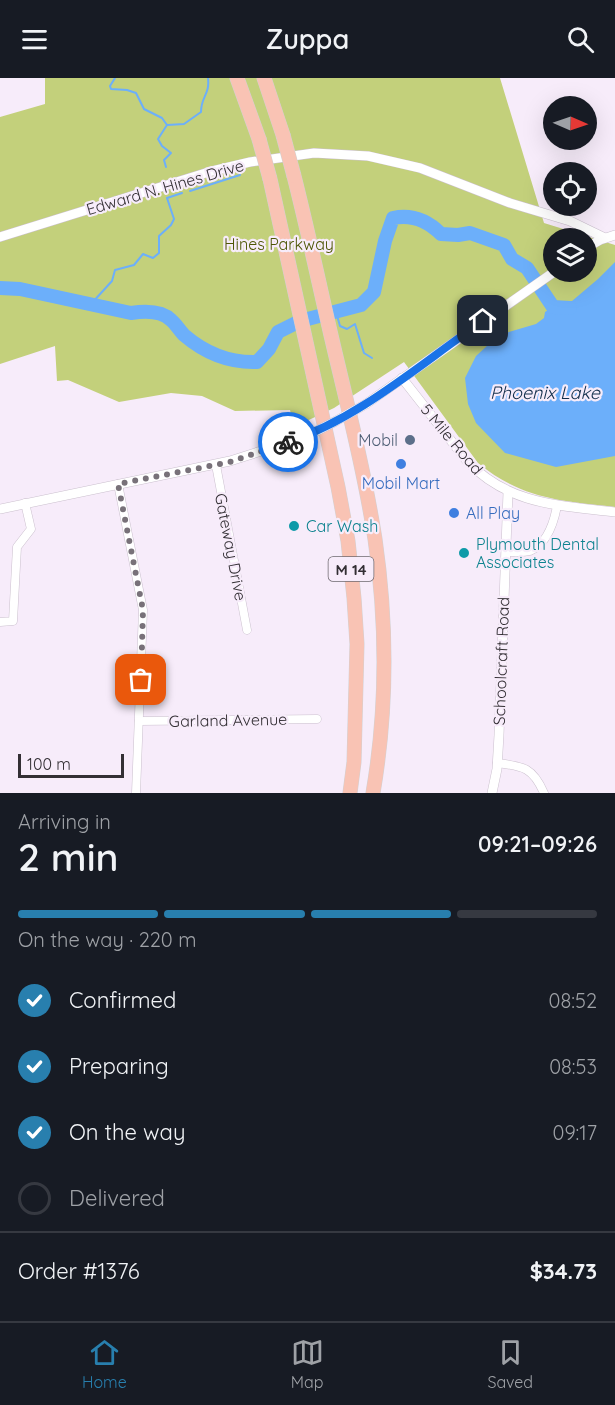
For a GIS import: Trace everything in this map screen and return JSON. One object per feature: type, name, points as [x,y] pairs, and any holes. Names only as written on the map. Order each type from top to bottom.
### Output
[{"type":"highway","name":"M 14","points":[[237,78],[259,139],[270,179],[348,542],[354,598],[357,677],[354,762],[350,793]]},
{"type":"highway","name":"M 14","points":[[264,78],[294,176],[366,490],[375,542],[382,619],[383,682],[374,793]]},
{"type":"street","name":"Edward N. Hines Drive","points":[[0,237],[212,171],[250,162],[314,153],[368,156],[420,168],[510,203],[610,236]]},
{"type":"street","points":[[0,509],[216,465],[304,437],[366,404],[543,280]]},
{"type":"street","name":"5 Mile Road","points":[[402,378],[468,463],[484,478],[508,492],[532,501],[615,512]]},
{"type":"street","name":"Gateway Drive","points":[[216,465],[247,630]]},
{"type":"street","points":[[118,484],[143,610],[136,793]]},
{"type":"street","name":"Schoolcraft Road","points":[[492,793],[497,763],[508,492]]},
{"type":"street","points":[[0,622],[13,621],[17,547],[31,529],[25,503]]},
{"type":"street","points":[[506,552],[525,552],[542,543],[552,525],[557,506]]},
{"type":"street","name":"Garland Avenue","points":[[139,721],[317,719]]},
{"type":"street","points":[[497,763],[519,766],[532,772],[544,793]]},
{"type":"green space","name":"Hines Parkway","points":[[45,78],[500,78],[544,223],[560,228],[543,228],[543,282],[597,282],[597,239],[615,245],[615,507],[542,496],[510,484],[494,475],[478,463],[404,362],[334,408],[294,427],[290,410],[235,411],[202,396],[171,393],[119,402],[68,380],[57,381],[55,346],[0,364],[0,117],[45,104]]},
{"type":"water","name":"Phoenix Lake","points":[[615,262],[615,456],[556,467],[505,453],[476,423],[468,404],[465,378],[476,356],[499,335],[536,324],[544,318],[545,312],[560,302],[572,301]]},
{"type":"waterway","points":[[115,78],[110,86],[111,89],[136,93],[144,109],[162,118],[167,125]]},
{"type":"waterway","points":[[167,125],[184,124],[201,112],[202,102],[208,88],[208,78]]},
{"type":"waterway","points":[[166,167],[164,160],[171,153],[162,146],[158,139],[167,125]]},
{"type":"waterway","points":[[190,191],[240,175]]},
{"type":"waterway","points":[[91,304],[112,281],[115,270],[134,265],[143,254],[153,258],[159,253],[159,236],[174,219],[167,198],[182,193]]},
{"type":"waterway","points":[[0,288],[20,289],[131,313],[157,313],[167,317],[184,335],[209,352],[237,361],[257,362],[269,349],[278,332],[300,321],[361,305],[374,292],[385,241],[393,218],[407,217],[425,222],[441,234],[470,233],[504,245],[512,259],[527,268],[553,307],[570,308]]},
{"type":"waterway","points":[[336,312],[340,326],[347,329],[355,324],[364,353],[372,358]]},
{"type":"way so far","points":[[141,680],[143,610],[118,484],[230,462],[288,442]]},
{"type":"place","name":"Mobil","points":[[410,440]]},
{"type":"place","name":"Mobil Mart","points":[[401,464]]},
{"type":"place","name":"All Play","points":[[454,513]]},
{"type":"place","name":"Car Wash","points":[[294,526]]},
{"type":"place","name":"Plymouth Dental Associates","points":[[464,553]]},
{"type":"route","points":[[288,442],[336,422],[366,404],[483,321]]}]
